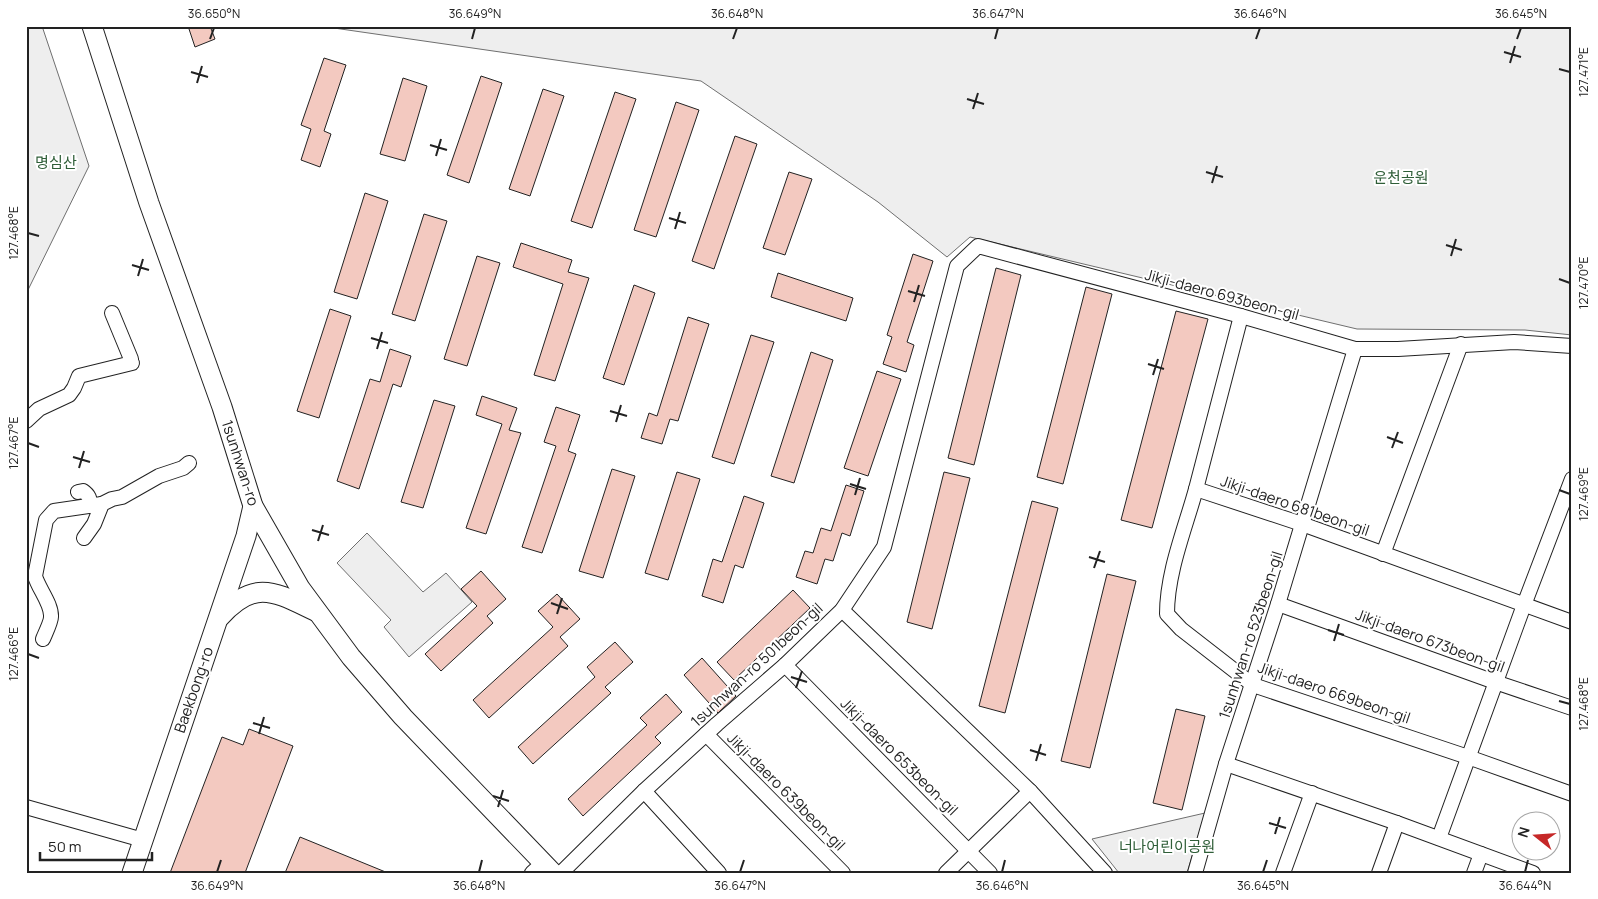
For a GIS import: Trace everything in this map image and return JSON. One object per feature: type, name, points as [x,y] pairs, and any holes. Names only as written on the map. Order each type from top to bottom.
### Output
[{"type":"street","name":"1sunhwan-ro","points":[[92,26],[149,203],[222,407],[253,506],[300,588],[351,657],[403,717],[543,869]]},
{"type":"street","name":"Jikji-daero 693beon-gil","points":[[978,246],[1241,316],[1355,349],[1398,349],[1514,342],[1572,346]]},
{"type":"street","name":"1sunhwan-ro 501beon-gil","points":[[561,873],[644,792],[706,734],[785,665],[842,610],[884,547],[957,266],[978,246]]},
{"type":"street","points":[[26,421],[39,409],[69,395],[79,376],[132,361],[112,313]]},
{"type":"street","name":"Jikji-daero 669beon-gil","points":[[1241,316],[1167,597],[1167,614],[1182,629],[1253,684],[1572,794]]},
{"type":"street","name":"Jikji-daero 681beon-gil","points":[[1383,554],[1461,344]]},
{"type":"street","name":"1sunhwan-ro 523beon-gil","points":[[1195,873],[1226,764],[1278,604],[1355,349]]},
{"type":"street","points":[[43,639],[51,617],[48,604],[37,584],[35,576],[46,520],[54,511],[96,505],[122,497],[159,476],[183,468],[189,463]]},
{"type":"street","points":[[1439,838],[1495,682],[1572,479]]},
{"type":"street","name":"Jikji-daero 681beon-gil","points":[[1196,490],[1302,524],[1572,622]]},
{"type":"street","points":[[78,492],[83,491],[86,493],[96,505],[94,524],[84,538]]},
{"type":"street","name":"Baekbong-ro","points":[[132,873],[246,536],[253,506]]},
{"type":"street","points":[[218,619],[234,603],[256,591],[280,594],[317,612]]},
{"type":"street","name":"Jikji-daero 673beon-gil","points":[[1278,604],[1572,708]]},
{"type":"street","points":[[842,610],[1030,791],[1105,873]]},
{"type":"street","name":"Jikji-daero 653beon-gil","points":[[785,665],[990,873]]},
{"type":"street","name":"Jikji-daero 639beon-gil","points":[[706,734],[843,873]]},
{"type":"street","points":[[1226,764],[1397,823],[1533,873]]},
{"type":"street","points":[[946,873],[1030,791]]},
{"type":"street","points":[[644,792],[719,873]]},
{"type":"street","points":[[1283,873],[1312,793]]},
{"type":"street","points":[[26,807],[143,840]]},
{"type":"street","points":[[1379,873],[1397,823]]},
{"type":"street","points":[[1474,873],[1480,854]]},
{"type":"green space","name":"명심산","points":[[26,26],[42,26],[89,166],[26,294]]},
{"type":"green space","name":"운천공원","points":[[320,26],[1572,26],[1572,335],[1525,330],[1357,329],[970,237],[947,257],[878,202],[701,81]]},
{"type":"green space","points":[[367,533],[423,592],[446,573],[472,602],[409,657],[384,627],[391,620],[337,563]]},
{"type":"green space","name":"너나어린이공원","points":[[1205,813],[1187,873],[1119,873],[1092,839]]},
{"type":"building","points":[[188,26],[210,26],[215,39],[195,47]]},
{"type":"building","points":[[324,58],[346,65],[324,131],[331,134],[320,167],[301,160],[311,129],[301,125]]},
{"type":"building","points":[[481,76],[502,83],[469,183],[447,175]]},
{"type":"building","points":[[403,78],[427,86],[405,161],[380,154]]},
{"type":"building","points":[[543,89],[564,96],[530,196],[509,189]]},
{"type":"building","points":[[615,92],[636,99],[592,228],[571,221]]},
{"type":"building","points":[[676,102],[699,110],[656,237],[634,230]]},
{"type":"building","points":[[735,136],[757,144],[714,269],[692,261]]},
{"type":"building","points":[[789,172],[812,179],[785,255],[763,248]]},
{"type":"building","points":[[365,193],[388,201],[357,299],[334,292]]},
{"type":"building","points":[[424,214],[447,221],[415,321],[392,314]]},
{"type":"building","points":[[521,243],[572,260],[568,272],[589,278],[555,381],[534,375],[563,284],[513,267]]},
{"type":"building","points":[[913,254],[933,261],[907,342],[914,345],[906,372],[883,364],[892,337],[887,335]]},
{"type":"building","points":[[477,256],[500,263],[467,366],[444,359]]},
{"type":"building","points":[[996,268],[1021,275],[974,465],[948,458]]},
{"type":"building","points":[[778,273],[853,298],[846,321],[771,297]]},
{"type":"building","points":[[634,285],[655,293],[624,385],[603,378]]},
{"type":"building","points":[[1086,287],[1112,294],[1063,484],[1037,477]]},
{"type":"building","points":[[330,309],[351,316],[319,418],[297,411]]},
{"type":"building","points":[[1176,311],[1208,319],[1152,528],[1121,520]]},
{"type":"building","points":[[688,317],[709,324],[678,421],[670,419],[662,444],[641,438],[649,413],[657,416]]},
{"type":"building","points":[[751,335],[774,342],[734,464],[712,457]]},
{"type":"building","points":[[390,349],[411,356],[401,387],[393,384],[359,489],[337,481],[370,379],[380,382]]},
{"type":"building","points":[[811,352],[833,360],[794,483],[771,476]]},
{"type":"building","points":[[877,371],[901,379],[868,476],[844,468]]},
{"type":"building","points":[[482,396],[517,408],[509,430],[521,433],[486,534],[466,528],[502,424],[476,415]]},
{"type":"building","points":[[434,400],[455,406],[423,508],[401,502]]},
{"type":"building","points":[[556,407],[580,415],[568,451],[576,454],[542,553],[522,547],[556,446],[544,442]]},
{"type":"building","points":[[612,469],[635,476],[603,578],[579,571]]},
{"type":"building","points":[[677,472],[700,479],[668,580],[645,573]]},
{"type":"building","points":[[944,472],[970,478],[932,629],[907,622]]},
{"type":"building","points":[[846,485],[864,491],[850,536],[842,533],[833,561],[825,559],[817,584],[796,577],[805,551],[813,553],[821,528],[831,531]]},
{"type":"building","points":[[744,496],[764,503],[743,568],[735,565],[723,603],[702,596],[713,559],[722,562]]},
{"type":"building","points":[[1032,501],[1058,508],[1005,713],[979,706]]},
{"type":"building","points":[[481,571],[506,599],[487,616],[493,623],[441,671],[425,654],[477,606],[461,589]]},
{"type":"building","points":[[1107,574],[1136,581],[1090,768],[1061,761]]},
{"type":"building","points":[[793,590],[810,608],[734,680],[717,662]]},
{"type":"building","points":[[557,594],[580,619],[560,637],[568,646],[489,718],[473,700],[553,627],[538,611]]},
{"type":"building","points":[[615,642],[633,662],[605,687],[611,693],[533,764],[518,747],[595,677],[587,667]]},
{"type":"building","points":[[702,658],[736,696],[718,713],[684,675]]},
{"type":"building","points":[[666,694],[682,712],[655,737],[661,743],[583,816],[568,799],[647,725],[640,718]]},
{"type":"building","points":[[1176,709],[1205,716],[1182,810],[1153,803]]},
{"type":"building","points":[[249,729],[293,746],[245,873],[170,873],[222,737],[243,745]]},
{"type":"building","points":[[300,837],[388,873],[285,873]]}]
